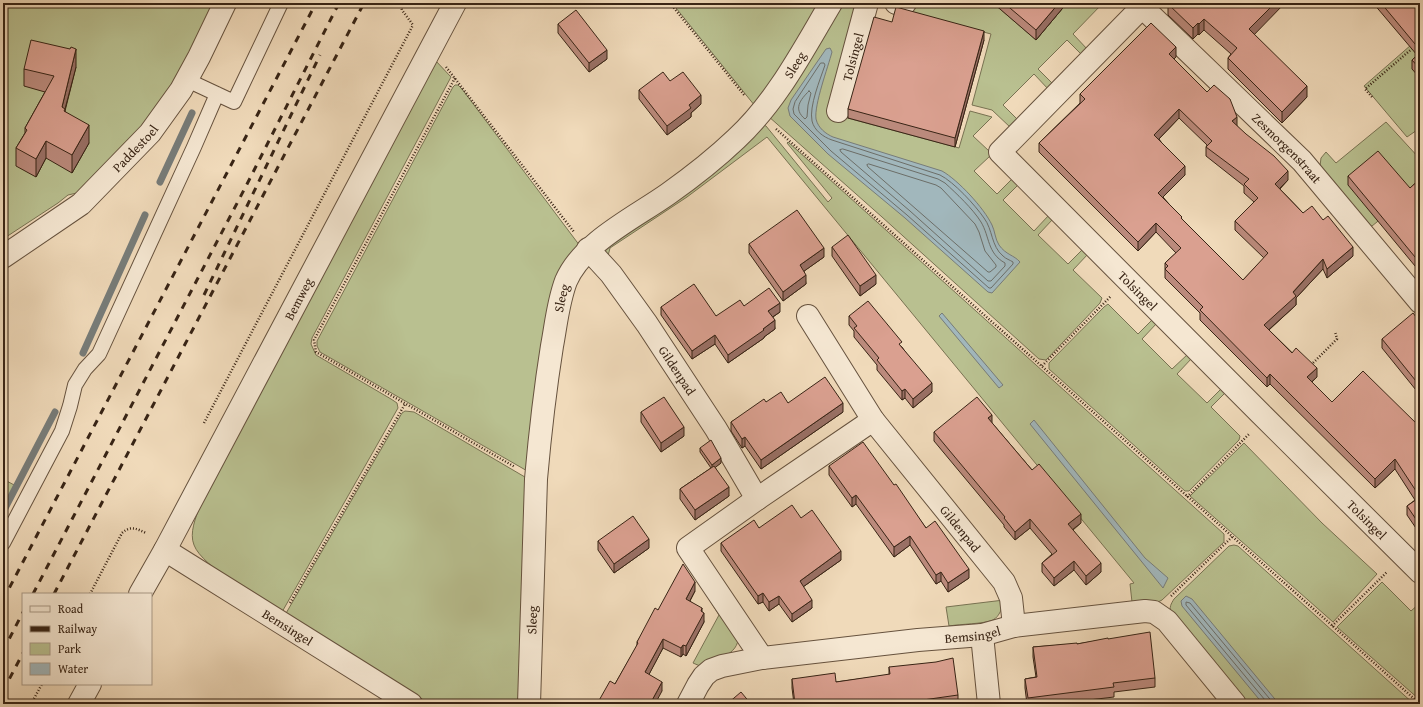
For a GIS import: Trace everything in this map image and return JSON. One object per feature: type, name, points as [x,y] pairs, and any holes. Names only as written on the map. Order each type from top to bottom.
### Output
[{"type":"street","name":"Paddestoel","points":[[3,257],[81,204],[150,133],[187,80],[225,3]]},
{"type":"street","name":"Bemweg","points":[[141,593],[166,548],[455,3]]},
{"type":"street","name":"Sleeg","points":[[529,704],[536,479],[547,383],[561,297],[566,281],[575,265],[588,250],[625,222],[668,194],[706,166],[738,138],[773,97],[793,67],[831,3]]},
{"type":"street","name":"Tolsingel","points":[[838,111],[867,3]]},
{"type":"street","points":[[896,3],[903,5],[905,3]]},
{"type":"street","name":"Tolsingel","points":[[1142,4],[1000,152],[1420,572]]},
{"type":"street","name":"Zesmorgenstraat","points":[[1142,4],[1302,161],[1420,302]]},
{"type":"street","name":"Gildenpad","points":[[588,250],[611,274],[648,324],[716,429],[757,498]]},
{"type":"street","name":"Gildenpad","points":[[808,316],[873,420],[1004,582],[1011,598],[1014,626]]},
{"type":"street","points":[[762,658],[688,548],[757,498],[873,420]]},
{"type":"street","name":"Bemsingel","points":[[166,548],[279,622],[411,704]]},
{"type":"street","name":"Bemsingel","points":[[688,704],[698,684],[711,670],[722,666],[762,658],[918,640],[982,635],[1014,626],[1145,611],[1154,612]]},
{"type":"street","points":[[1154,612],[1162,616],[1235,704]]},
{"type":"street","points":[[982,635],[989,704]]},
{"type":"street","points":[[79,704],[89,685]]},
{"type":"lane","points":[[187,80],[234,102],[281,3]]},
{"type":"lane","points":[[3,543],[62,431],[75,385],[85,369],[99,354],[217,94]]},
{"type":"path","points":[[400,3],[402,10],[413,25],[588,250]]},
{"type":"path","points":[[670,3],[759,114],[1420,704]]},
{"type":"path","points":[[202,428],[413,25]]},
{"type":"path","points":[[1372,97],[1365,89],[1414,46]]},
{"type":"path","points":[[455,78],[314,340],[316,352],[536,479]]},
{"type":"path","points":[[1042,366],[1127,280]]},
{"type":"path","points":[[1310,366],[1337,339],[1335,331]]},
{"type":"path","points":[[279,622],[405,404]]},
{"type":"path","points":[[1187,497],[1265,418]]},
{"type":"path","points":[[146,533],[150,526]]},
{"type":"path","points":[[91,593],[122,533],[128,528],[134,528],[146,533],[166,548]]},
{"type":"path","points":[[1154,612],[1232,537]]},
{"type":"path","points":[[1332,626],[1404,556]]},
{"type":"path","points":[[31,704],[41,685]]},
{"type":"green space","points":[[3,3],[217,3],[201,39],[154,113],[113,162],[81,192],[68,195],[3,239]]},
{"type":"green space","points":[[672,3],[822,3],[755,106]]},
{"type":"green space","points":[[841,3],[858,3],[829,113],[959,148],[970,111],[992,117],[973,136],[989,151],[990,156],[974,171],[997,194],[1012,179],[1018,185],[1003,200],[1034,231],[1049,215],[1053,219],[1038,235],[1068,264],[1083,249],[1088,254],[1073,270],[1102,298],[1100,303],[1046,360],[1039,359],[768,116]]},
{"type":"green space","points":[[916,3],[993,3],[1036,40],[1067,3],[1103,3],[1073,34],[1088,50],[1083,56],[1067,40],[1038,69],[1054,85],[1049,90],[1034,74],[1003,105],[1019,121],[1011,128],[992,110],[972,105],[991,34],[908,12]]},
{"type":"green space","points":[[1420,32],[1420,128],[1407,137],[1364,86],[1411,45]]},
{"type":"green space","points":[[435,60],[451,77],[312,338],[311,344],[316,355],[391,399],[397,403],[398,408],[282,612],[233,582],[208,563],[199,554],[194,545],[192,535],[195,520],[200,506]]},
{"type":"green space","points":[[455,85],[458,85],[462,89],[580,246],[529,472],[320,352],[317,346],[317,341]]},
{"type":"green space","points":[[1386,122],[1420,159],[1420,187],[1372,226],[1368,226],[1320,166],[1321,158],[1326,152],[1336,163]]},
{"type":"green space","points":[[762,124],[766,126],[828,202],[832,198],[787,143],[788,142],[1224,534],[1224,542],[1162,600],[1158,602],[1132,602],[1130,584],[1134,583],[767,137],[687,197],[610,248],[607,260],[604,250]]},
{"type":"green space","points":[[1108,304],[1138,334],[1153,319],[1157,323],[1142,339],[1172,369],[1188,354],[1192,358],[1177,374],[1207,403],[1222,388],[1226,392],[1211,407],[1240,436],[1239,440],[1189,491],[1185,491],[1049,369],[1049,363]]},
{"type":"green space","points":[[405,411],[414,412],[530,480],[523,704],[430,704],[285,615],[402,413]]},
{"type":"green space","points":[[1244,443],[1322,523],[1377,574],[1333,622],[1190,496]]},
{"type":"green space","points":[[3,479],[16,486],[3,511]]},
{"type":"green space","points":[[1229,546],[1238,546],[1414,704],[1247,704],[1171,613],[1170,609],[1174,599]]},
{"type":"green space","points":[[1382,582],[1411,611],[1420,603],[1420,700],[1337,627]]},
{"type":"green space","points":[[709,599],[718,601],[730,619],[738,636],[735,648],[730,653],[700,666],[693,663],[719,615]]},
{"type":"green space","points":[[1004,600],[999,614],[993,620],[949,626],[946,607]]},
{"type":"water","points":[[830,48],[832,52],[816,113],[816,119],[820,128],[833,137],[942,171],[963,188],[988,218],[993,227],[999,245],[1004,251],[1020,262],[992,293],[988,292],[905,218],[828,154],[790,116],[788,108],[791,100],[826,49]]},
{"type":"water","points":[[942,313],[1003,385],[999,388],[939,316]]},
{"type":"water","points":[[1034,420],[1145,558],[1168,578],[1163,588],[1030,424]]},
{"type":"water","points":[[1186,596],[1192,599],[1279,704],[1263,704],[1182,606],[1181,601]]},
{"type":"building","points":[[1004,3],[1059,3],[1036,30]]},
{"type":"building","points":[[1275,3],[1249,29],[1307,86],[1282,112],[1228,58],[1237,48],[1204,19],[1193,28],[1168,4]]},
{"type":"building","points":[[1381,3],[1420,3],[1420,50]]},
{"type":"building","points":[[896,7],[984,31],[955,138],[848,109],[874,17],[892,22]]},
{"type":"building","points":[[576,10],[607,50],[589,63],[558,24]]},
{"type":"building","points":[[1151,23],[1176,47],[1169,54],[1207,92],[1214,85],[1230,99],[1237,117],[1232,121],[1274,156],[1288,171],[1275,184],[1303,213],[1312,206],[1323,220],[1328,216],[1353,247],[1327,269],[1323,259],[1293,292],[1296,296],[1264,325],[1292,353],[1296,348],[1317,368],[1307,377],[1332,402],[1363,371],[1420,427],[1420,497],[1395,459],[1375,479],[1270,374],[1267,378],[1200,310],[1203,307],[1165,269],[1168,266],[1165,263],[1181,248],[1156,223],[1138,242],[1039,143],[1085,99],[1080,94]],"holes":[[[1179,109],[1212,141],[1206,147],[1249,179],[1244,184],[1258,198],[1235,221],[1268,253],[1243,280],[1158,193],[1185,166],[1154,135]]]},
{"type":"building","points":[[31,40],[76,49],[62,107],[65,109],[64,111],[89,125],[72,155],[46,141],[36,159],[16,148],[27,130],[25,128],[54,76],[24,69]]},
{"type":"building","points":[[1420,53],[1420,69],[1412,60]]},
{"type":"building","points":[[663,72],[670,81],[683,72],[701,95],[689,105],[691,108],[667,126],[639,90]]},
{"type":"building","points":[[1378,151],[1410,188],[1420,179],[1420,263],[1348,176]]},
{"type":"building","points":[[797,210],[824,248],[800,265],[806,275],[783,292],[749,244]]},
{"type":"building","points":[[848,235],[876,275],[860,286],[832,247]]},
{"type":"building","points":[[694,284],[716,316],[740,300],[744,306],[769,288],[780,303],[768,311],[775,320],[763,329],[764,330],[728,355],[715,335],[692,351],[661,307]]},
{"type":"building","points":[[868,301],[902,342],[899,344],[932,383],[913,399],[905,389],[902,391],[877,360],[879,358],[854,328],[857,326],[849,316]]},
{"type":"building","points":[[1413,313],[1420,322],[1420,386],[1382,339]]},
{"type":"building","points":[[825,377],[843,403],[761,460],[745,437],[742,439],[731,422],[764,399],[766,402],[781,392],[788,403]]},
{"type":"building","points":[[664,397],[684,427],[661,443],[641,412]]},
{"type":"building","points":[[977,397],[992,415],[988,418],[1032,470],[1039,464],[1081,514],[1068,524],[1101,563],[1086,576],[1074,561],[1054,578],[1042,563],[1057,551],[1030,519],[1015,532],[1004,518],[1005,517],[934,432]]},
{"type":"building","points":[[711,440],[721,458],[712,465],[700,448]]},
{"type":"building","points":[[863,442],[894,485],[896,484],[926,528],[935,521],[969,569],[948,583],[941,572],[936,575],[910,536],[894,547],[856,495],[852,498],[829,466]]},
{"type":"building","points":[[714,466],[729,487],[695,510],[680,489]]},
{"type":"building","points":[[1420,497],[1420,525],[1407,506]]},
{"type":"building","points":[[792,505],[801,518],[812,510],[841,551],[800,581],[812,600],[792,614],[779,596],[769,602],[763,593],[758,596],[721,543],[754,520],[759,528]]},
{"type":"building","points":[[633,516],[649,539],[614,564],[598,541]]},
{"type":"building","points":[[683,564],[695,582],[686,599],[702,608],[701,611],[704,613],[686,646],[683,645],[681,648],[663,639],[645,672],[662,682],[650,704],[597,704],[610,681],[615,684],[638,643],[637,642],[655,608],[658,610]]},
{"type":"building","points":[[1150,632],[1155,678],[1113,683],[1114,687],[1028,698],[1025,679],[1037,677],[1033,647],[1077,644]]},
{"type":"building","points":[[953,658],[958,695],[916,701],[917,704],[795,704],[792,679],[835,673],[836,682],[890,674],[889,667],[936,662]]},
{"type":"building","points":[[741,692],[751,704],[727,704]]},
{"type":"waterway","points":[[160,182],[192,113]]},
{"type":"waterway","points":[[83,353],[145,215]]},
{"type":"waterway","points":[[3,512],[55,412]]},
{"type":"railway","points":[[3,600],[316,3]]},
{"type":"railway","points":[[34,593],[245,188],[339,3]]},
{"type":"railway","points":[[55,593],[364,3]]},
{"type":"railway","points":[[204,295],[320,55]]},
{"type":"railway","points":[[3,651],[22,614]]},
{"type":"railway","points":[[3,691],[22,655]]}]
